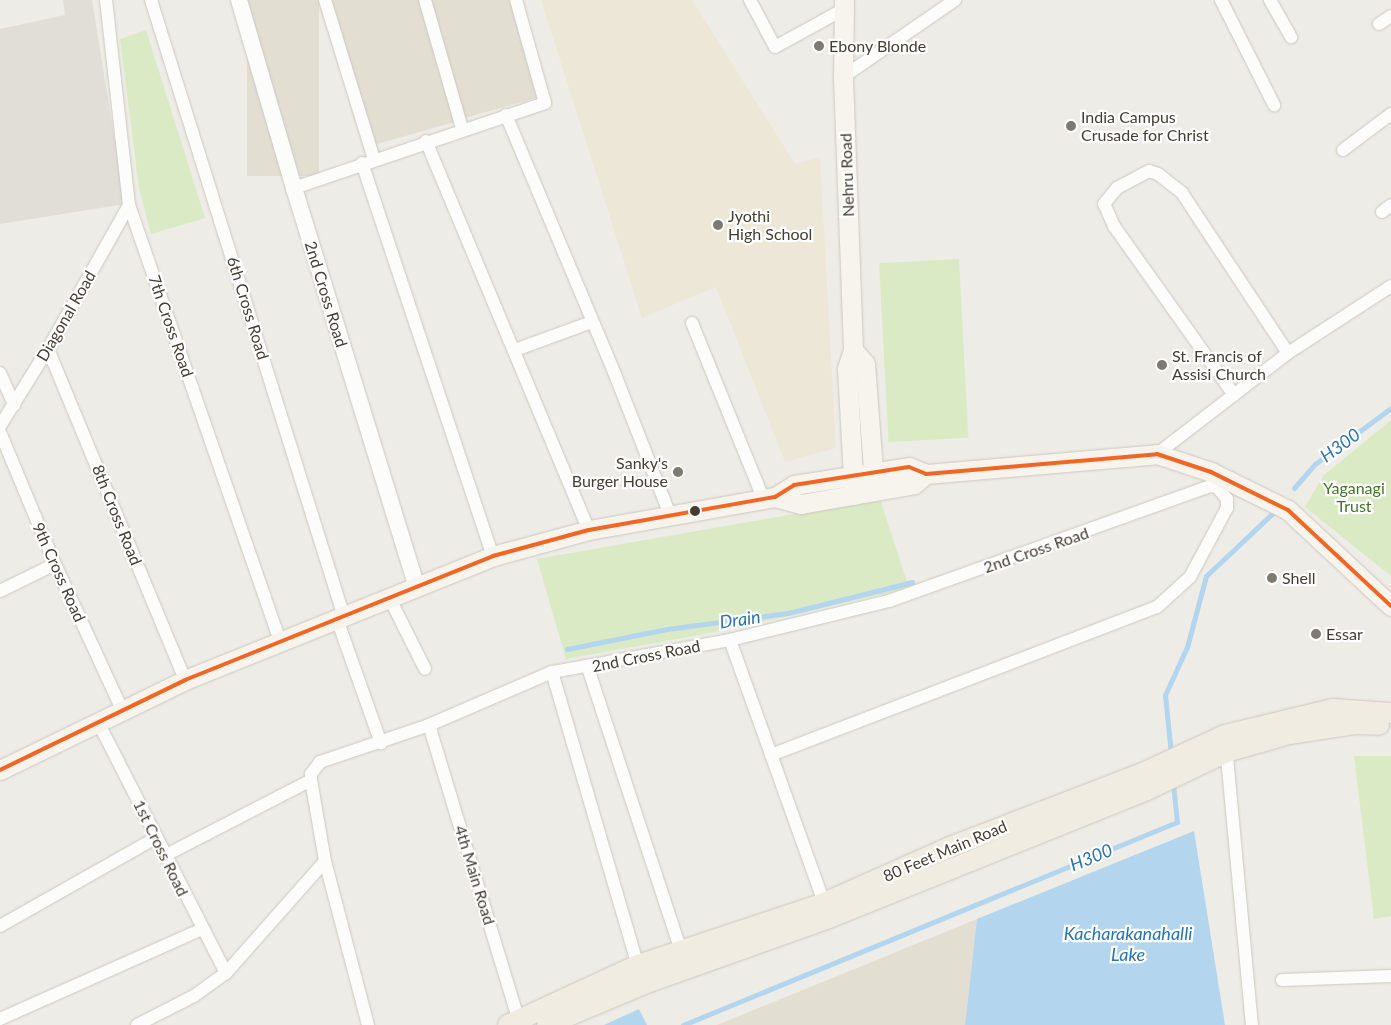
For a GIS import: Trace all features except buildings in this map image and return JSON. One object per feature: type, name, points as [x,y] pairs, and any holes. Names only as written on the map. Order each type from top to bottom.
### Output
[{"type":"main road","name":"Nehru Road","points":[[844,4],[843,77],[853,350],[847,369],[854,495]]},
{"type":"main road","name":"Nehru Road","points":[[853,350],[865,364],[874,491]]},
{"type":"main road","points":[[0,770],[185,680],[493,556],[589,530],[770,498],[794,485],[909,467],[926,474],[1157,454],[1288,510],[1391,606]]},
{"type":"main road","points":[[770,498],[801,504],[914,484],[926,474]]},
{"type":"main road","name":"80 Feet Main Road","points":[[515,1023],[641,974],[827,911],[1142,782],[1225,744],[1333,709],[1391,713]]},
{"type":"main road","name":"80 Feet Main Road","points":[[1225,744],[1356,724],[1391,726]]},
{"type":"main road","name":"80 Feet Main Road","points":[[547,1025],[681,951],[827,911]]},
{"type":"street","name":"7th Cross Road","points":[[106,0],[129,205],[280,642]]},
{"type":"street","name":"6th Cross Road","points":[[151,0],[381,743]]},
{"type":"street","name":"2nd Cross Road","points":[[239,0],[294,188],[417,587]]},
{"type":"street","points":[[325,0],[368,161],[493,556]]},
{"type":"street","points":[[425,0],[462,128]]},
{"type":"street","points":[[294,188],[462,128],[545,103],[516,0]]},
{"type":"street","points":[[750,0],[775,46],[844,4]]},
{"type":"street","points":[[843,77],[955,0]]},
{"type":"street","points":[[1221,0],[1274,104]]},
{"type":"street","points":[[1270,0],[1291,37]]},
{"type":"street","points":[[1379,24],[1391,16]]},
{"type":"street","points":[[1343,150],[1391,114]]},
{"type":"street","points":[[506,115],[670,515]]},
{"type":"street","points":[[426,141],[589,530]]},
{"type":"street","points":[[1234,395],[1114,226],[1104,204],[1105,198],[1117,188],[1149,171],[1158,174],[1182,193],[1288,353]]},
{"type":"street","name":"Diagonal Road","points":[[0,426],[48,350],[129,205]]},
{"type":"street","points":[[1157,454],[1288,353],[1391,286]]},
{"type":"street","points":[[515,350],[592,322]]},
{"type":"street","points":[[692,323],[770,498]]},
{"type":"street","name":"8th Cross Road","points":[[48,350],[185,680]]},
{"type":"street","points":[[0,373],[14,405]]},
{"type":"street","name":"9th Cross Road","points":[[0,432],[55,564],[122,710]]},
{"type":"street","name":"2nd Cross Road","points":[[311,780],[311,774],[320,762],[430,725],[552,672],[588,668],[730,640],[889,602],[1210,486],[1217,481]]},
{"type":"street","points":[[771,755],[1156,607],[1190,577],[1227,508],[1228,499],[1217,481]]},
{"type":"street","points":[[0,591],[55,564]]},
{"type":"street","points":[[390,598],[425,670]]},
{"type":"street","points":[[730,640],[827,911]]},
{"type":"street","points":[[588,668],[681,951]]},
{"type":"street","points":[[552,672],[641,974]]},
{"type":"street","name":"1st Cross Road","points":[[98,722],[202,929],[226,972]]},
{"type":"street","name":"4th Main Road","points":[[430,725],[515,1023]]},
{"type":"street","points":[[1225,744],[1252,1025]]},
{"type":"street","points":[[166,855],[311,780],[326,861],[368,1025]]},
{"type":"street","points":[[0,926],[157,837]]},
{"type":"street","points":[[137,1025],[194,996],[226,972],[326,861]]},
{"type":"street","points":[[0,1019],[202,929]]},
{"type":"street","points":[[1282,980],[1391,976]]},
{"type":"shaded area","points":[[63,0],[92,0],[125,204],[0,224],[0,29],[65,15]]},
{"type":"shaded area","points":[[247,0],[319,0],[319,176],[247,176]]},
{"type":"shaded area","points":[[332,0],[422,0],[458,121],[374,145]]},
{"type":"shaded area","points":[[431,0],[510,0],[539,97],[465,118]]},
{"type":"shaded area","name":"Jyothi High School","points":[[541,0],[692,0],[795,164],[820,157],[836,448],[785,462],[716,287],[642,318]]},
{"type":"shaded area","points":[[977,919],[965,1025],[717,1025]]},
{"type":"green space","points":[[146,30],[205,218],[151,234],[139,188],[120,39]]},
{"type":"green space","points":[[959,259],[968,438],[888,442],[879,263]]},
{"type":"green space","name":"Yaganagi Trust","points":[[1391,420],[1391,576],[1305,507],[1323,476]]},
{"type":"green space","points":[[880,499],[909,588],[727,630],[566,659],[537,559]]},
{"type":"green space","points":[[1354,756],[1391,756],[1391,916],[1374,919]]},
{"type":"water","name":"Kacharakanahalli Lake","points":[[1194,831],[1225,1025],[965,1025],[977,919]]},
{"type":"water","points":[[639,1009],[647,1025],[604,1025]]},
{"type":"waterway","name":"H300","points":[[1294,488],[1315,464],[1391,408]]},
{"type":"waterway","name":"H300","points":[[1171,754],[1165,695],[1187,647],[1206,576],[1276,510]]},
{"type":"waterway","name":"Drain","points":[[567,649],[667,629],[788,613],[912,582]]},
{"type":"waterway","name":"H300","points":[[683,1025],[1177,822],[1173,783]]},
{"type":"transit line","points":[[0,770],[185,680],[493,556],[589,530],[775,497],[794,485],[909,467],[926,474],[1157,454],[1211,472],[1288,510],[1391,606]]},
{"type":"place","name":"Ebony Blonde","points":[[819,46]]},
{"type":"place","name":"India Campus Crusade for Christ","points":[[1071,126]]},
{"type":"place","name":"Jyothi High School","points":[[718,225]]},
{"type":"place","name":"St. Francis of Assisi Church","points":[[1162,365]]},
{"type":"place","name":"Sanky's Burger House","points":[[678,472]]},
{"type":"place","name":"Shell","points":[[1272,578]]},
{"type":"place","name":"Essar","points":[[1316,634]]}]
